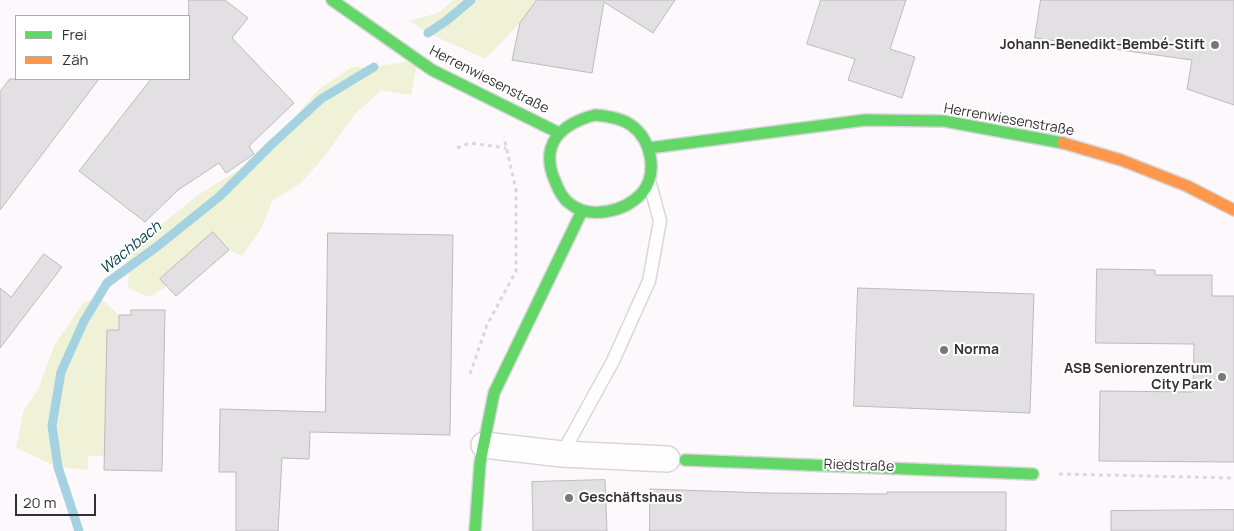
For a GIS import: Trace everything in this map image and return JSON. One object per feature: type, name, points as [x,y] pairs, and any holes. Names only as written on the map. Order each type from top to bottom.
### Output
[{"type":"street","name":"Herrenwiesenstraße","points":[[332,0],[432,70],[558,133]]},
{"type":"street","points":[[595,114],[612,115],[628,123],[642,134],[649,148],[651,166],[649,182],[637,198],[620,210],[601,213],[582,211],[565,200],[550,171],[553,144],[558,133],[574,121],[595,114]]},
{"type":"street","name":"Herrenwiesenstraße","points":[[649,148],[865,120],[944,121],[1056,141],[1121,160],[1187,186],[1234,210]]},
{"type":"street","points":[[475,531],[480,463],[494,393],[582,211]]},
{"type":"street","name":"Riedstraße","points":[[484,445],[562,454],[1033,474]]},
{"type":"lane","points":[[562,454],[613,361],[649,281],[660,221],[649,182]]},
{"type":"path","points":[[470,375],[486,325],[516,271],[516,190],[503,136]]},
{"type":"path","points":[[457,148],[470,143],[506,148]]},
{"type":"path","points":[[1033,474],[1234,478]]},
{"type":"green space","points":[[454,0],[537,0],[520,23],[485,59],[428,33],[410,21],[438,13]]},
{"type":"green space","points":[[418,60],[411,95],[381,90],[354,115],[324,157],[301,183],[272,201],[262,227],[242,256],[229,250],[213,233],[161,280],[167,286],[149,297],[128,288],[129,267],[127,252],[198,195],[255,160],[271,145],[318,90],[352,67],[374,67]]},
{"type":"green space","points":[[99,297],[119,315],[119,330],[107,330],[105,456],[88,456],[88,470],[58,467],[16,448],[24,409],[38,390],[54,346],[83,303]]},
{"type":"building","points":[[189,0],[225,0],[248,18],[232,38],[294,103],[249,146],[254,154],[226,173],[219,163],[178,190],[145,222],[79,171],[150,80],[190,80]]},
{"type":"building","points":[[537,0],[675,0],[653,33],[604,2],[592,73],[512,60],[520,23]]},
{"type":"building","points":[[821,0],[906,0],[890,49],[915,57],[902,98],[848,80],[855,59],[807,44]]},
{"type":"building","points":[[1041,0],[1234,0],[1234,105],[1187,89],[1192,60],[1035,38]]},
{"type":"building","points":[[10,79],[98,80],[0,210],[0,92]]},
{"type":"building","points":[[213,232],[229,250],[176,296],[160,279]]},
{"type":"building","points":[[328,233],[453,235],[450,435],[310,432],[309,459],[282,458],[278,531],[236,531],[236,472],[219,472],[220,409],[325,412]]},
{"type":"building","points":[[44,254],[62,267],[0,348],[0,288],[11,297]]},
{"type":"building","name":"ASB Seniorenzentrum City Park","points":[[1097,269],[1155,270],[1155,275],[1212,275],[1212,296],[1234,296],[1234,462],[1099,461],[1100,391],[1193,392],[1194,344],[1096,343]]},
{"type":"building","name":"Norma","points":[[858,288],[1034,294],[1030,413],[854,406]]},
{"type":"building","points":[[131,310],[165,310],[162,471],[104,470],[107,330],[119,330],[119,315],[131,315]]},
{"type":"building","name":"Geschäftshaus","points":[[605,480],[607,531],[533,531],[532,482]]},
{"type":"building","points":[[650,489],[768,493],[1006,492],[1006,531],[650,531]]},
{"type":"building","points":[[1234,510],[1234,531],[1111,531],[1111,511]]},
{"type":"waterway","name":"Wachbach","points":[[428,33],[471,0]]},
{"type":"waterway","name":"Wachbach","points":[[79,531],[58,467],[52,426],[61,372],[84,321],[107,283],[159,245],[220,196],[321,99],[374,67]]},
{"type":"traffic: fast","points":[[332,0],[432,70],[559,133]]},
{"type":"traffic: fast","points":[[595,115],[609,117],[631,125],[644,139],[650,157],[650,176],[642,193],[626,205],[607,212],[586,211],[569,203],[564,199],[559,190],[551,168],[550,156],[556,138],[572,124],[595,115]]},
{"type":"traffic: fast","points":[[649,148],[865,120],[944,121],[1063,143]]},
{"type":"traffic: fast","points":[[475,531],[480,463],[494,393],[582,211]]},
{"type":"traffic: fast","points":[[685,460],[1033,474]]},
{"type":"traffic: slow","points":[[1063,143],[1121,160],[1187,186],[1234,210]]},
{"type":"place","name":"Johann-Benedikt-Bembé-Stift","points":[[1215,45]]},
{"type":"place","name":"Norma","points":[[944,350]]},
{"type":"place","name":"ASB Seniorenzentrum City Park","points":[[1222,377]]},
{"type":"place","name":"Geschäftshaus","points":[[569,498]]}]
